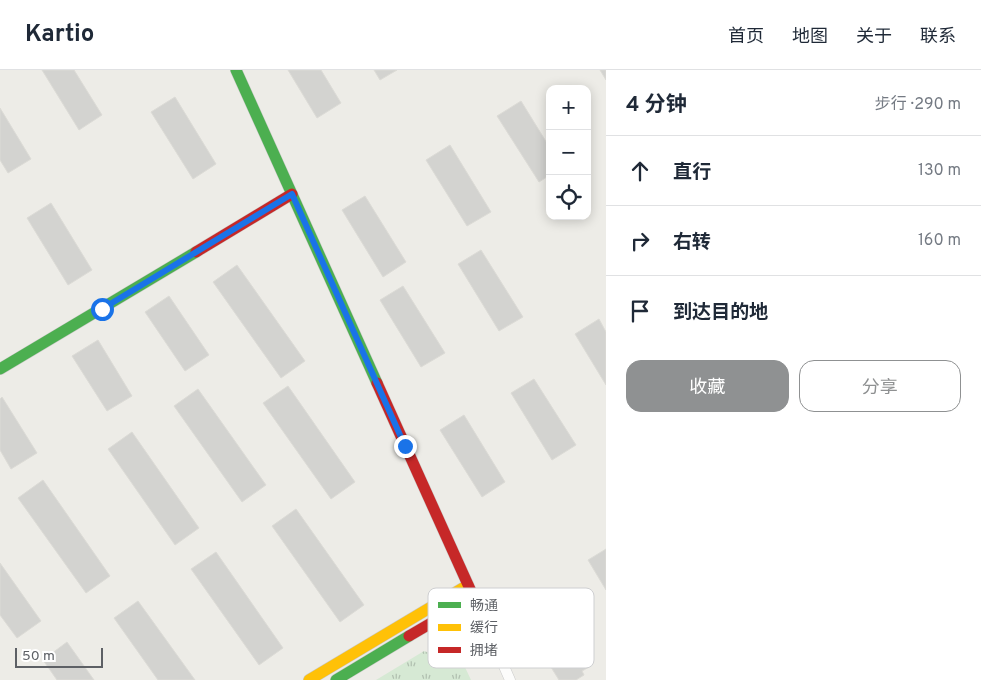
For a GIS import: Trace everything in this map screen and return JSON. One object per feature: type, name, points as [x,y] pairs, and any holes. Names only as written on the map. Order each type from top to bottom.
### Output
[{"type":"street","points":[[236,70],[469,588]]},
{"type":"street","points":[[0,369],[292,194]]},
{"type":"street","points":[[463,588],[468,585]]},
{"type":"street","points":[[309,680],[428,609]]},
{"type":"street","points":[[336,680],[428,625]]},
{"type":"street","points":[[505,668],[510,680]]},
{"type":"green space","points":[[424,651],[428,652],[428,668],[465,668],[471,680],[376,680]]},
{"type":"building","points":[[42,70],[74,70],[102,115],[79,130]]},
{"type":"building","points":[[288,70],[321,70],[341,103],[317,118]]},
{"type":"building","points":[[374,70],[397,70],[380,80]]},
{"type":"building","points":[[600,70],[606,70],[606,80]]},
{"type":"building","points":[[175,97],[216,164],[193,179],[151,112]]},
{"type":"building","points":[[521,101],[546,142],[546,178],[539,182],[497,116]]},
{"type":"building","points":[[0,108],[31,159],[8,173],[0,160]]},
{"type":"building","points":[[450,145],[491,212],[467,226],[426,160]]},
{"type":"building","points":[[365,196],[406,262],[383,277],[342,210]]},
{"type":"building","points":[[51,203],[92,270],[68,285],[27,218]]},
{"type":"building","points":[[481,250],[523,317],[499,331],[458,264]]},
{"type":"building","points":[[237,265],[305,361],[281,378],[213,282]]},
{"type":"building","points":[[403,286],[445,353],[421,367],[380,300]]},
{"type":"building","points":[[169,296],[209,355],[185,371],[145,312]]},
{"type":"building","points":[[599,319],[606,332],[606,385],[575,334]]},
{"type":"building","points":[[98,340],[132,396],[107,411],[72,356]]},
{"type":"building","points":[[534,379],[576,445],[552,460],[511,393]]},
{"type":"building","points":[[288,386],[355,482],[331,499],[263,403]]},
{"type":"building","points":[[198,389],[266,485],[242,502],[174,406]]},
{"type":"building","points":[[2,397],[37,453],[11,469],[0,450],[0,399]]},
{"type":"building","points":[[464,415],[505,482],[482,497],[440,430]]},
{"type":"building","points":[[132,432],[199,528],[175,545],[108,449]]},
{"type":"building","points":[[43,480],[110,576],[86,593],[18,498]]},
{"type":"building","points":[[296,509],[364,605],[340,622],[272,526]]},
{"type":"building","points":[[606,549],[606,590],[588,560]]},
{"type":"building","points":[[216,552],[283,648],[259,665],[191,569]]},
{"type":"building","points":[[0,563],[41,621],[17,638],[0,615]]},
{"type":"building","points":[[138,601],[195,680],[158,680],[114,618]]},
{"type":"building","points":[[67,642],[94,680],[57,680],[43,660]]},
{"type":"building","points":[[552,668],[587,668],[582,671],[584,675],[576,680],[559,680]]},
{"type":"traffic: fast","points":[[236,70],[377,383]]},
{"type":"traffic: fast","points":[[0,369],[196,252]]},
{"type":"traffic: fast","points":[[336,680],[409,636]]},
{"type":"traffic: slow","points":[[463,588],[468,585]]},
{"type":"traffic: slow","points":[[309,680],[428,609]]},
{"type":"traffic: jam","points":[[196,252],[292,194]]},
{"type":"traffic: jam","points":[[377,383],[469,588]]},
{"type":"traffic: jam","points":[[409,636],[428,625]]},
{"type":"route","points":[[102,309],[292,194],[405,446]]}]
